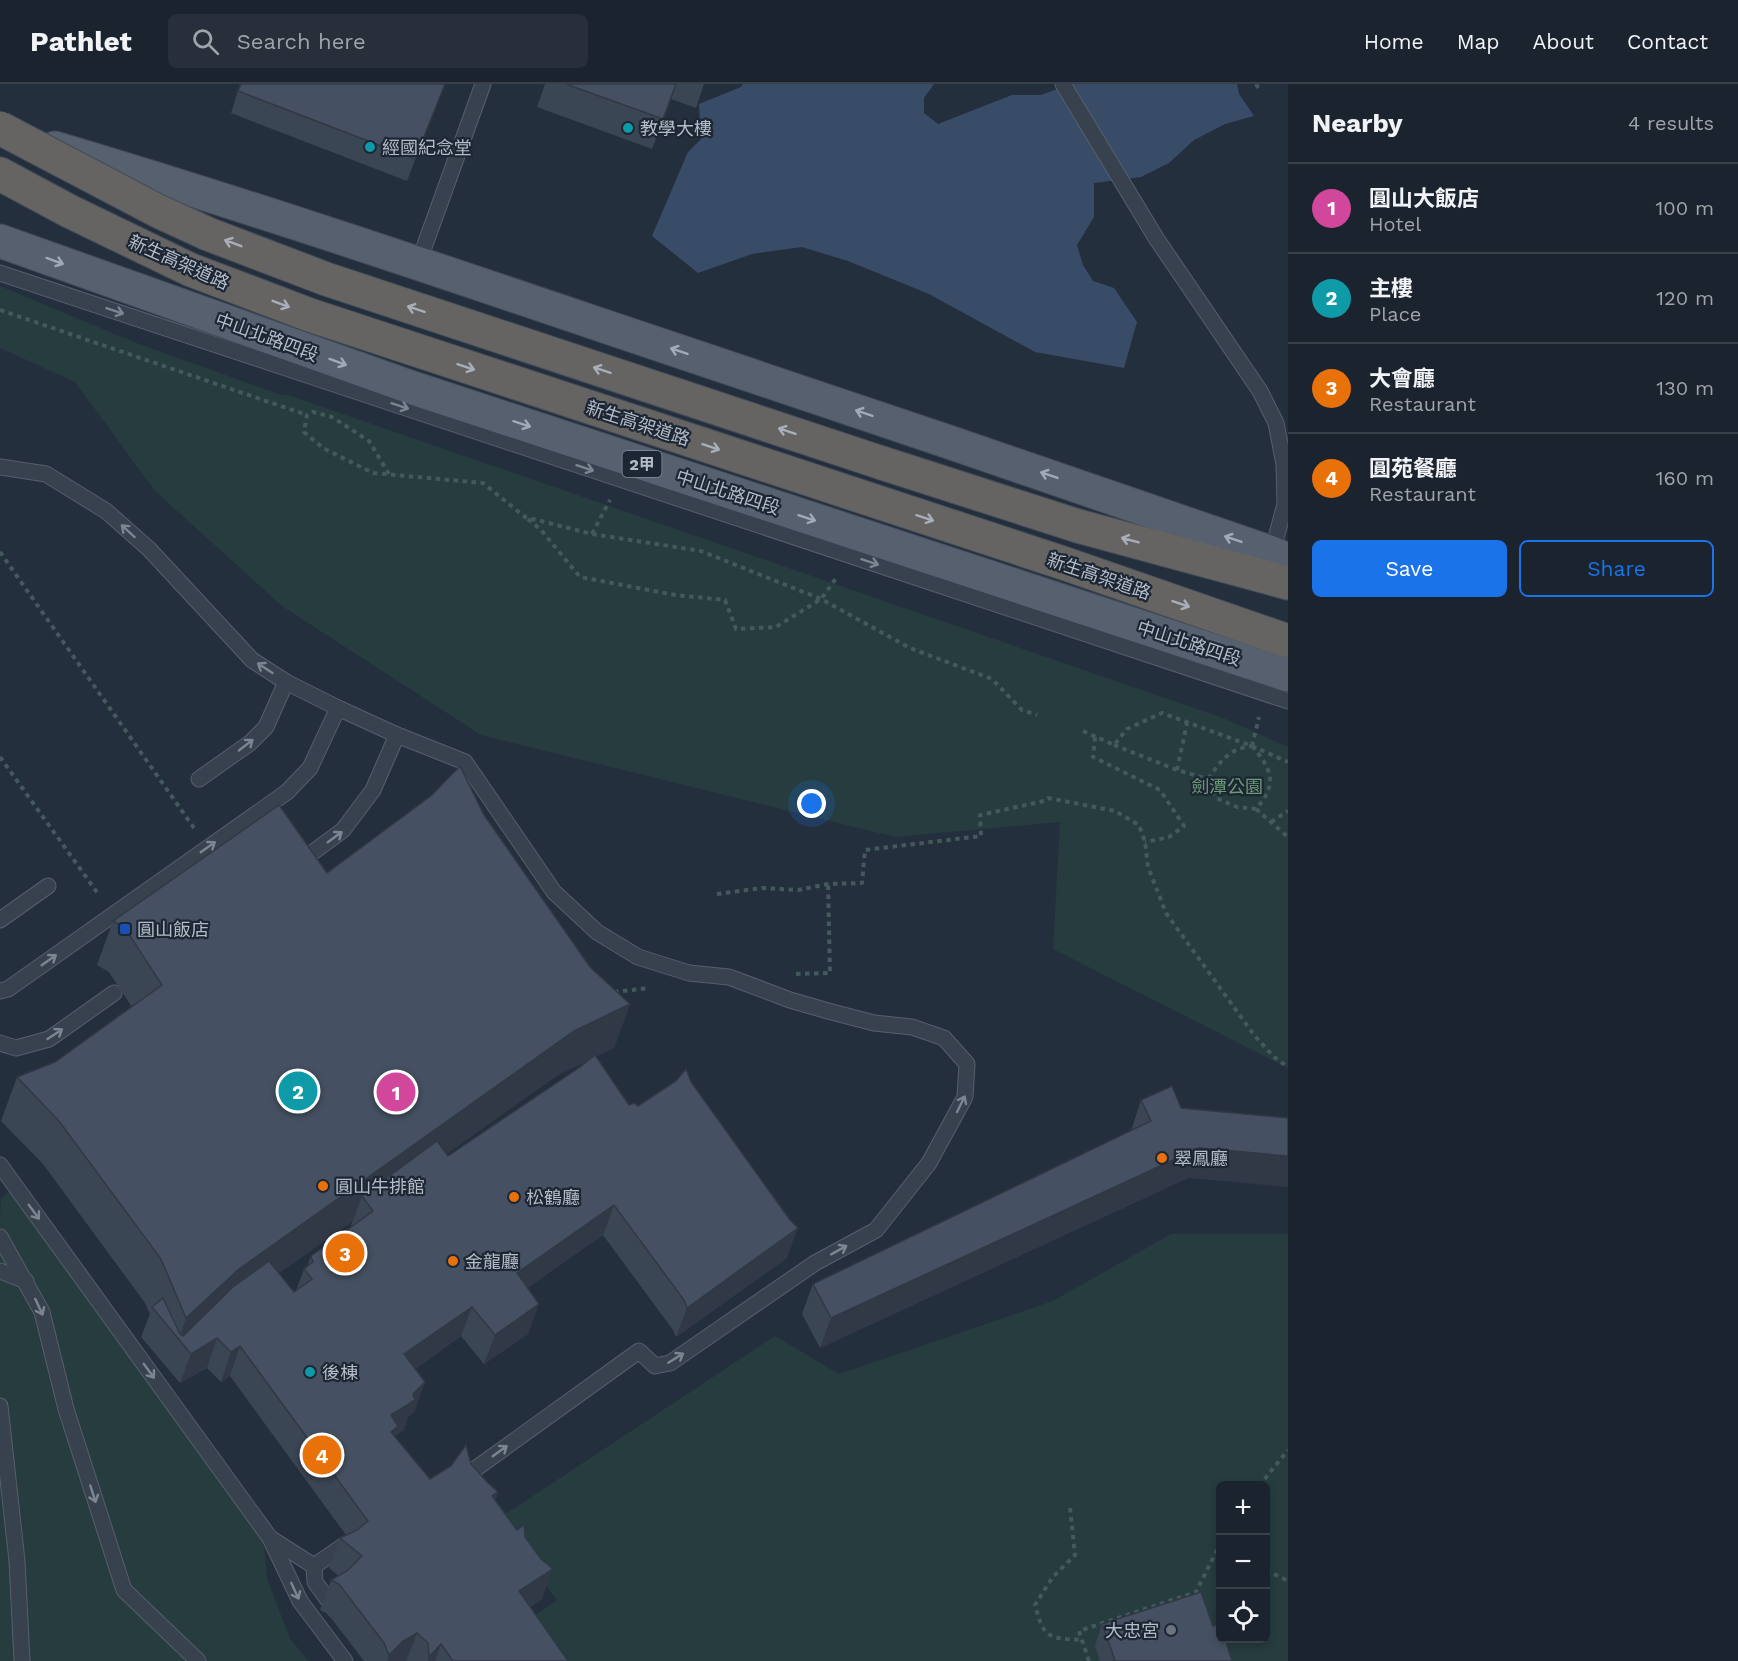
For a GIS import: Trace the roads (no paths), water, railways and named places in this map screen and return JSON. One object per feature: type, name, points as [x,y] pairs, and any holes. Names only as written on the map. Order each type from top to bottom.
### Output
[{"type":"highway","name":"新生高架道路","points":[[0,130],[208,234],[326,279],[1078,526],[1288,584]]},
{"type":"highway","name":"新生高架道路","points":[[0,174],[69,211],[192,270],[310,315],[1066,564],[1288,641]]},
{"type":"main road","points":[[0,130],[165,181],[418,264],[1044,473],[1280,556]]},
{"type":"main road","name":"中山北路四段","points":[[0,241],[413,388],[1288,675]]},
{"type":"lane","points":[[418,264],[483,84]]},
{"type":"lane","points":[[1063,84],[1156,238],[1260,391],[1276,423],[1284,464],[1285,504],[1280,556]]},
{"type":"lane","name":"中山北路四段","points":[[0,273],[1288,701]]},
{"type":"lane","points":[[0,467],[46,474],[106,511],[149,549],[252,660],[286,682],[397,735],[465,762],[554,892],[597,932],[638,957],[689,974],[729,977],[790,1000],[828,1011],[874,1023],[912,1028],[944,1038],[967,1064],[965,1097],[929,1163],[876,1230],[815,1263],[670,1363],[655,1366],[639,1351],[471,1473],[447,1482]]},
{"type":"lane","points":[[199,779],[250,743],[266,727],[286,682]]},
{"type":"lane","points":[[0,990],[8,989],[287,792],[310,768],[338,708]]},
{"type":"lane","points":[[287,871],[343,830],[373,790],[397,735]]},
{"type":"lane","points":[[0,920],[48,886]]},
{"type":"lane","points":[[0,1042],[16,1048],[49,1039],[114,993]]},
{"type":"lane","points":[[0,1165],[270,1538],[300,1601],[345,1661]]},
{"type":"lane","points":[[0,1237],[42,1312],[66,1409],[124,1590],[198,1661]]},
{"type":"lane","points":[[0,1271],[26,1281]]},
{"type":"lane","points":[[0,1406],[17,1561],[21,1661]]},
{"type":"lane","points":[[270,1538],[314,1566]]},
{"type":"lane","points":[[314,1566],[346,1544]]},
{"type":"lane","points":[[314,1566],[315,1582],[348,1626]]},
{"type":"water","points":[[743,84],[934,84],[924,98],[924,113],[938,124],[1012,95],[1041,95],[1071,84],[1237,84],[1239,94],[1254,116],[1225,124],[1194,140],[1169,163],[1141,177],[1094,183],[1094,217],[1077,245],[1083,265],[1093,281],[1114,288],[1137,322],[1124,368],[1035,352],[929,294],[848,261],[802,247],[752,254],[698,273],[652,236],[688,152],[701,139],[699,104],[741,87]]},
{"type":"place","name":"教學大樓","points":[[628,128]]},
{"type":"place","name":"經國紀念堂","points":[[370,147]]},
{"type":"place","name":"圓山飯店","points":[[125,929]]},
{"type":"place","name":"主樓","points":[[298,1091]]},
{"type":"place","name":"圓山大飯店","points":[[396,1092]]},
{"type":"place","name":"翠鳳廳","points":[[1162,1158]]},
{"type":"place","name":"圓山牛排館","points":[[323,1186]]},
{"type":"place","name":"松鶴廳","points":[[514,1197]]},
{"type":"place","name":"大會廳","points":[[345,1253]]},
{"type":"place","name":"金龍廳","points":[[453,1261]]},
{"type":"place","name":"後棟","points":[[310,1372]]},
{"type":"place","name":"圓苑餐廳","points":[[322,1455]]},
{"type":"place","name":"大忠宮","points":[[1171,1630]]},
{"type":"park label","name":"劍潭公園","points":[[1227,786]]}]
